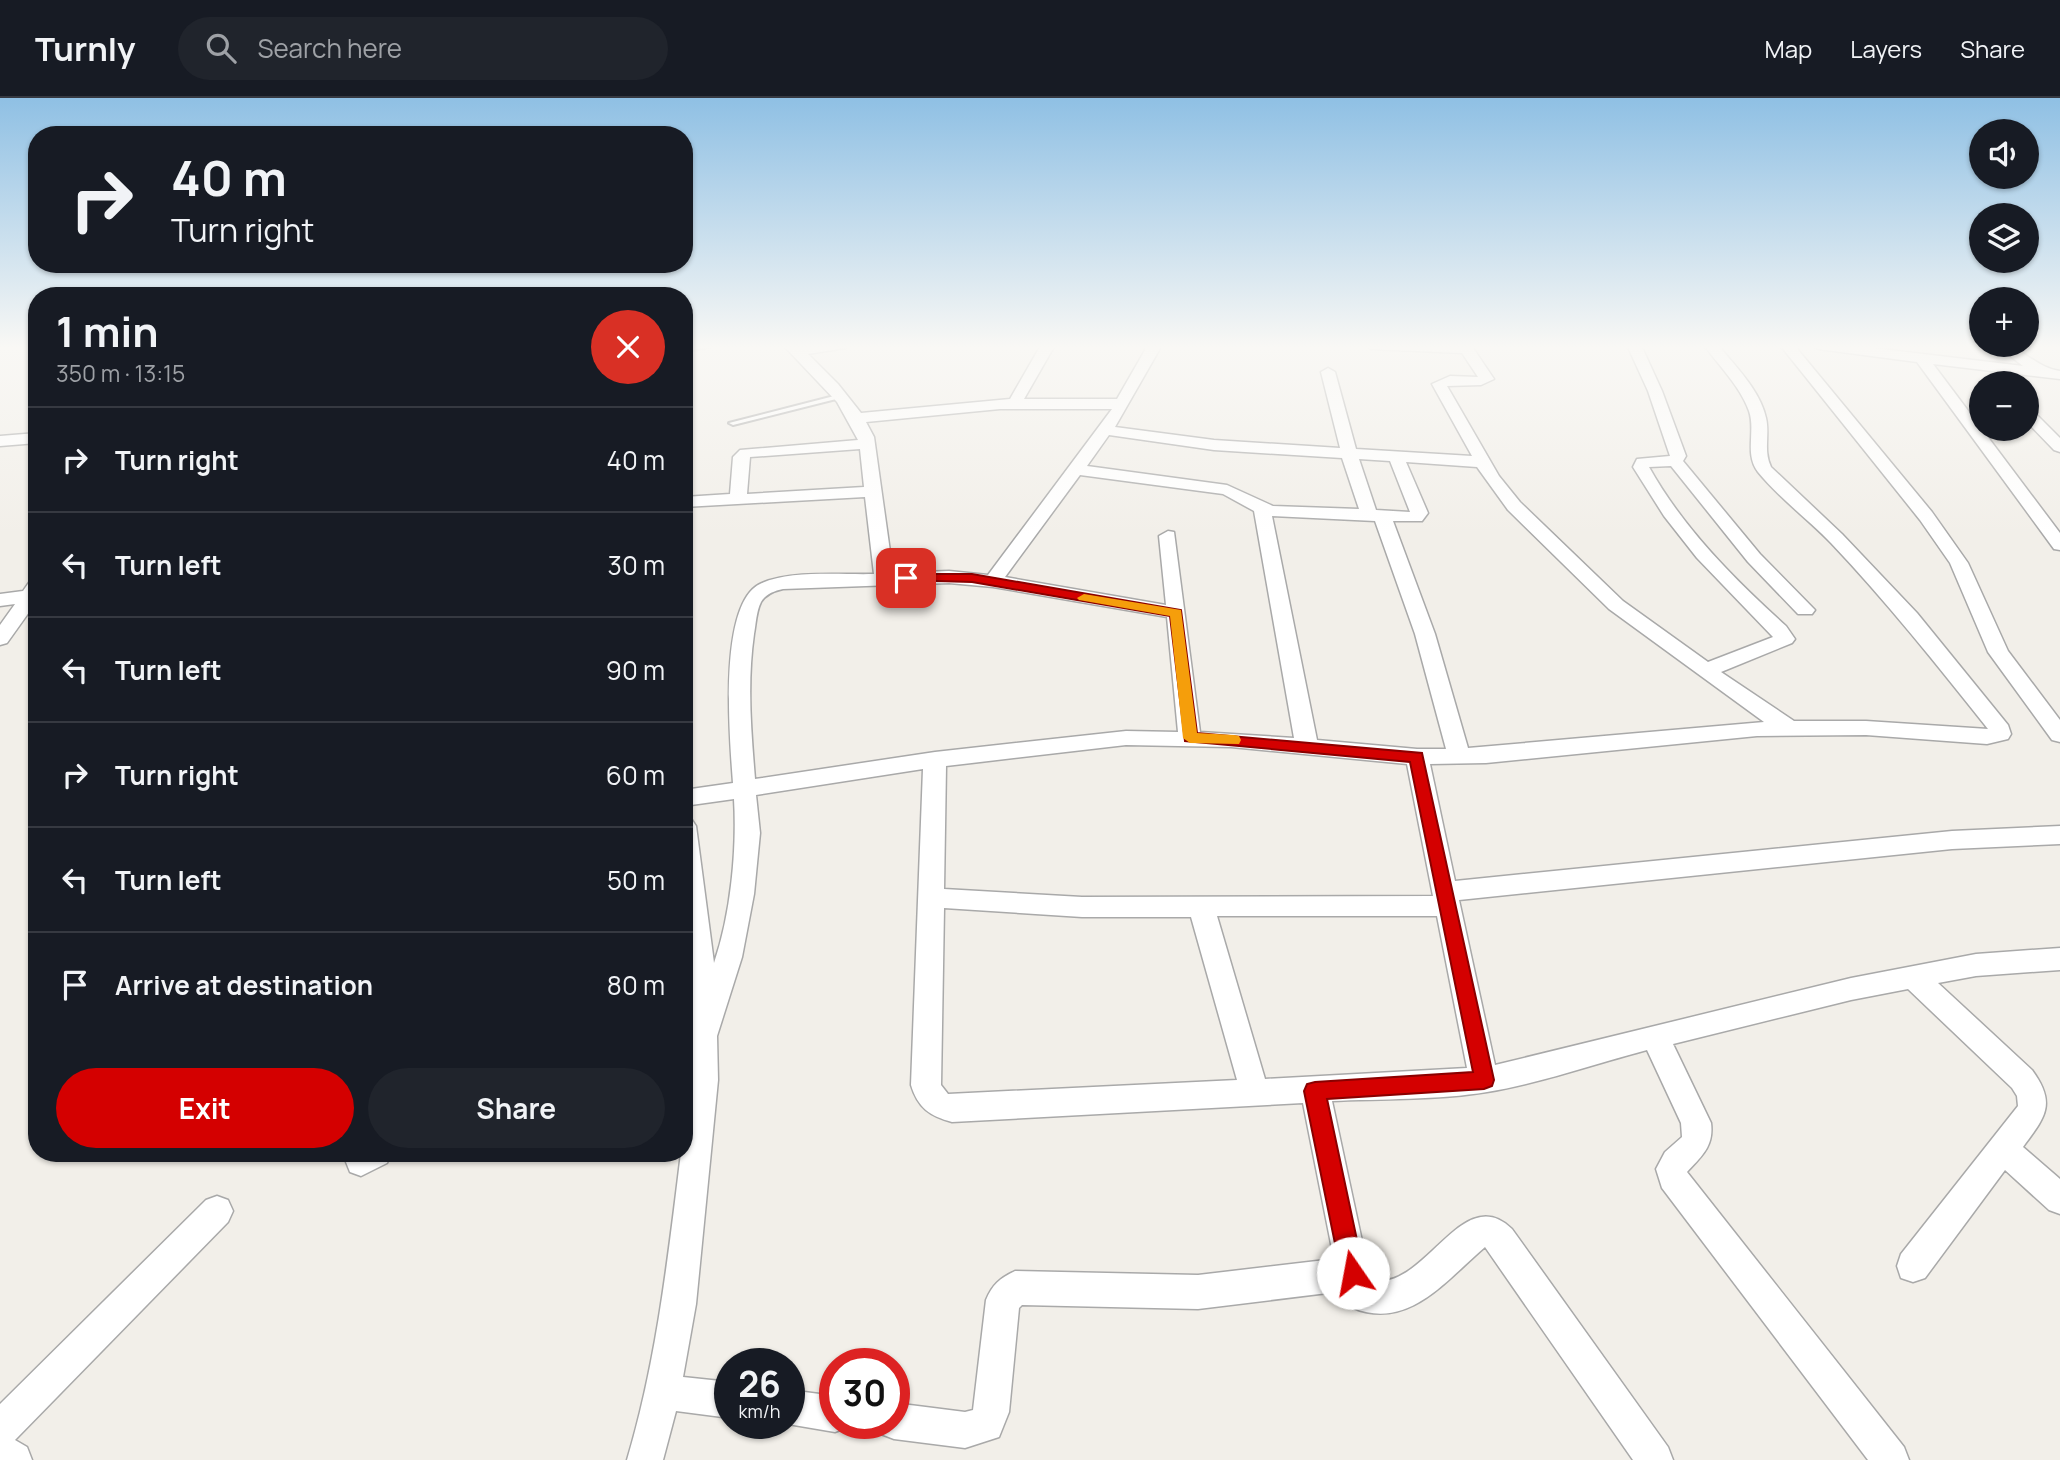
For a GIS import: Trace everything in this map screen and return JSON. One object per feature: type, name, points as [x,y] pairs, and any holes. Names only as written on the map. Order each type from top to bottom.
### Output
[{"type":"street","points":[[851,409],[858,418],[867,444],[884,578]]},
{"type":"street","points":[[858,418],[956,409]]},
{"type":"street","points":[[993,581],[1119,409]]},
{"type":"street","points":[[1337,409],[1349,454],[1425,634],[1459,756]]},
{"type":"street","points":[[1453,409],[1482,462],[1514,506],[1616,605],[1788,728]]},
{"type":"street","points":[[1661,409],[1678,456],[1675,461]]},
{"type":"street","points":[[693,797],[935,760],[1126,738],[1190,738],[1417,757],[1459,756],[1788,728],[1866,728],[1987,737],[2000,734],[2000,730],[1910,617],[1836,538],[1764,469],[1757,456],[1760,422],[1755,409]]},
{"type":"street","points":[[1839,409],[1926,516],[1959,563],[1998,652],[2060,735]]},
{"type":"street","points":[[1959,409],[2060,545]]},
{"type":"street","points":[[2039,425],[2060,447]]},
{"type":"street","points":[[1105,430],[1214,445],[1482,462]]},
{"type":"street","points":[[0,441],[28,439]]},
{"type":"street","points":[[738,499],[741,457],[746,453],[867,444]]},
{"type":"street","points":[[1076,469],[1227,490],[1262,509],[1418,515],[1395,457]]},
{"type":"street","points":[[1675,461],[1754,558],[1805,610]]},
{"type":"street","points":[[1675,461],[1643,462],[1641,467],[1683,531],[1710,564],[1779,630],[1785,639],[1707,670]]},
{"type":"street","points":[[693,502],[873,492]]},
{"type":"street","points":[[1262,509],[1307,747]]},
{"type":"street","points":[[1168,536],[1190,738]]},
{"type":"street","points":[[703,1035],[729,957],[741,894],[748,833],[738,709],[743,645],[748,611],[754,597],[767,587],[783,583],[949,577],[993,581],[1177,613]]},
{"type":"street","points":[[0,600],[28,593]]},
{"type":"street","points":[[0,639],[28,600]]},
{"type":"street","points":[[1417,757],[1484,1080]]},
{"type":"street","points":[[935,760],[926,1085],[929,1096],[938,1105],[952,1109],[1484,1080],[1539,1069],[1583,1054],[1851,989],[1976,965],[2060,959]]},
{"type":"street","points":[[931,898],[1082,907],[1201,907],[1447,899],[1952,840],[2060,835]]},
{"type":"street","points":[[1201,907],[1255,1093]]},
{"type":"street","points":[[645,1460],[663,1392],[679,1304],[704,1080],[703,1035],[693,974]]},
{"type":"street","points":[[1913,977],[2022,1079],[2031,1091],[2035,1103],[2031,1112],[1913,1266]]},
{"type":"street","points":[[1655,1037],[1696,1123],[1699,1136],[1695,1147],[1676,1160],[1671,1169],[1673,1178],[1891,1460]]},
{"type":"street","points":[[1315,1091],[1353,1273],[1364,1296],[1376,1300],[1387,1299],[1415,1287],[1476,1233],[1485,1230],[1495,1233],[1655,1460]]},
{"type":"street","points":[[2003,1149],[2060,1199]]},
{"type":"street","points":[[0,1429],[217,1211]]},
{"type":"street","points":[[910,1423],[965,1430],[986,1424],[991,1412],[1003,1300],[1015,1288],[1198,1292],[1353,1273]]},
{"type":"street","points":[[663,1392],[714,1398]]},
{"type":"street","points":[[0,1452],[14,1460]]},
{"type":"lane","points":[[733,423],[791,409]]},
{"type":"slow traffic","points":[[1084,598],[1177,613],[1190,738],[1234,740]]},
{"type":"route","points":[[906,578],[972,578],[1177,613],[1190,738],[1417,757],[1484,1080],[1315,1091],[1353,1273]]}]
